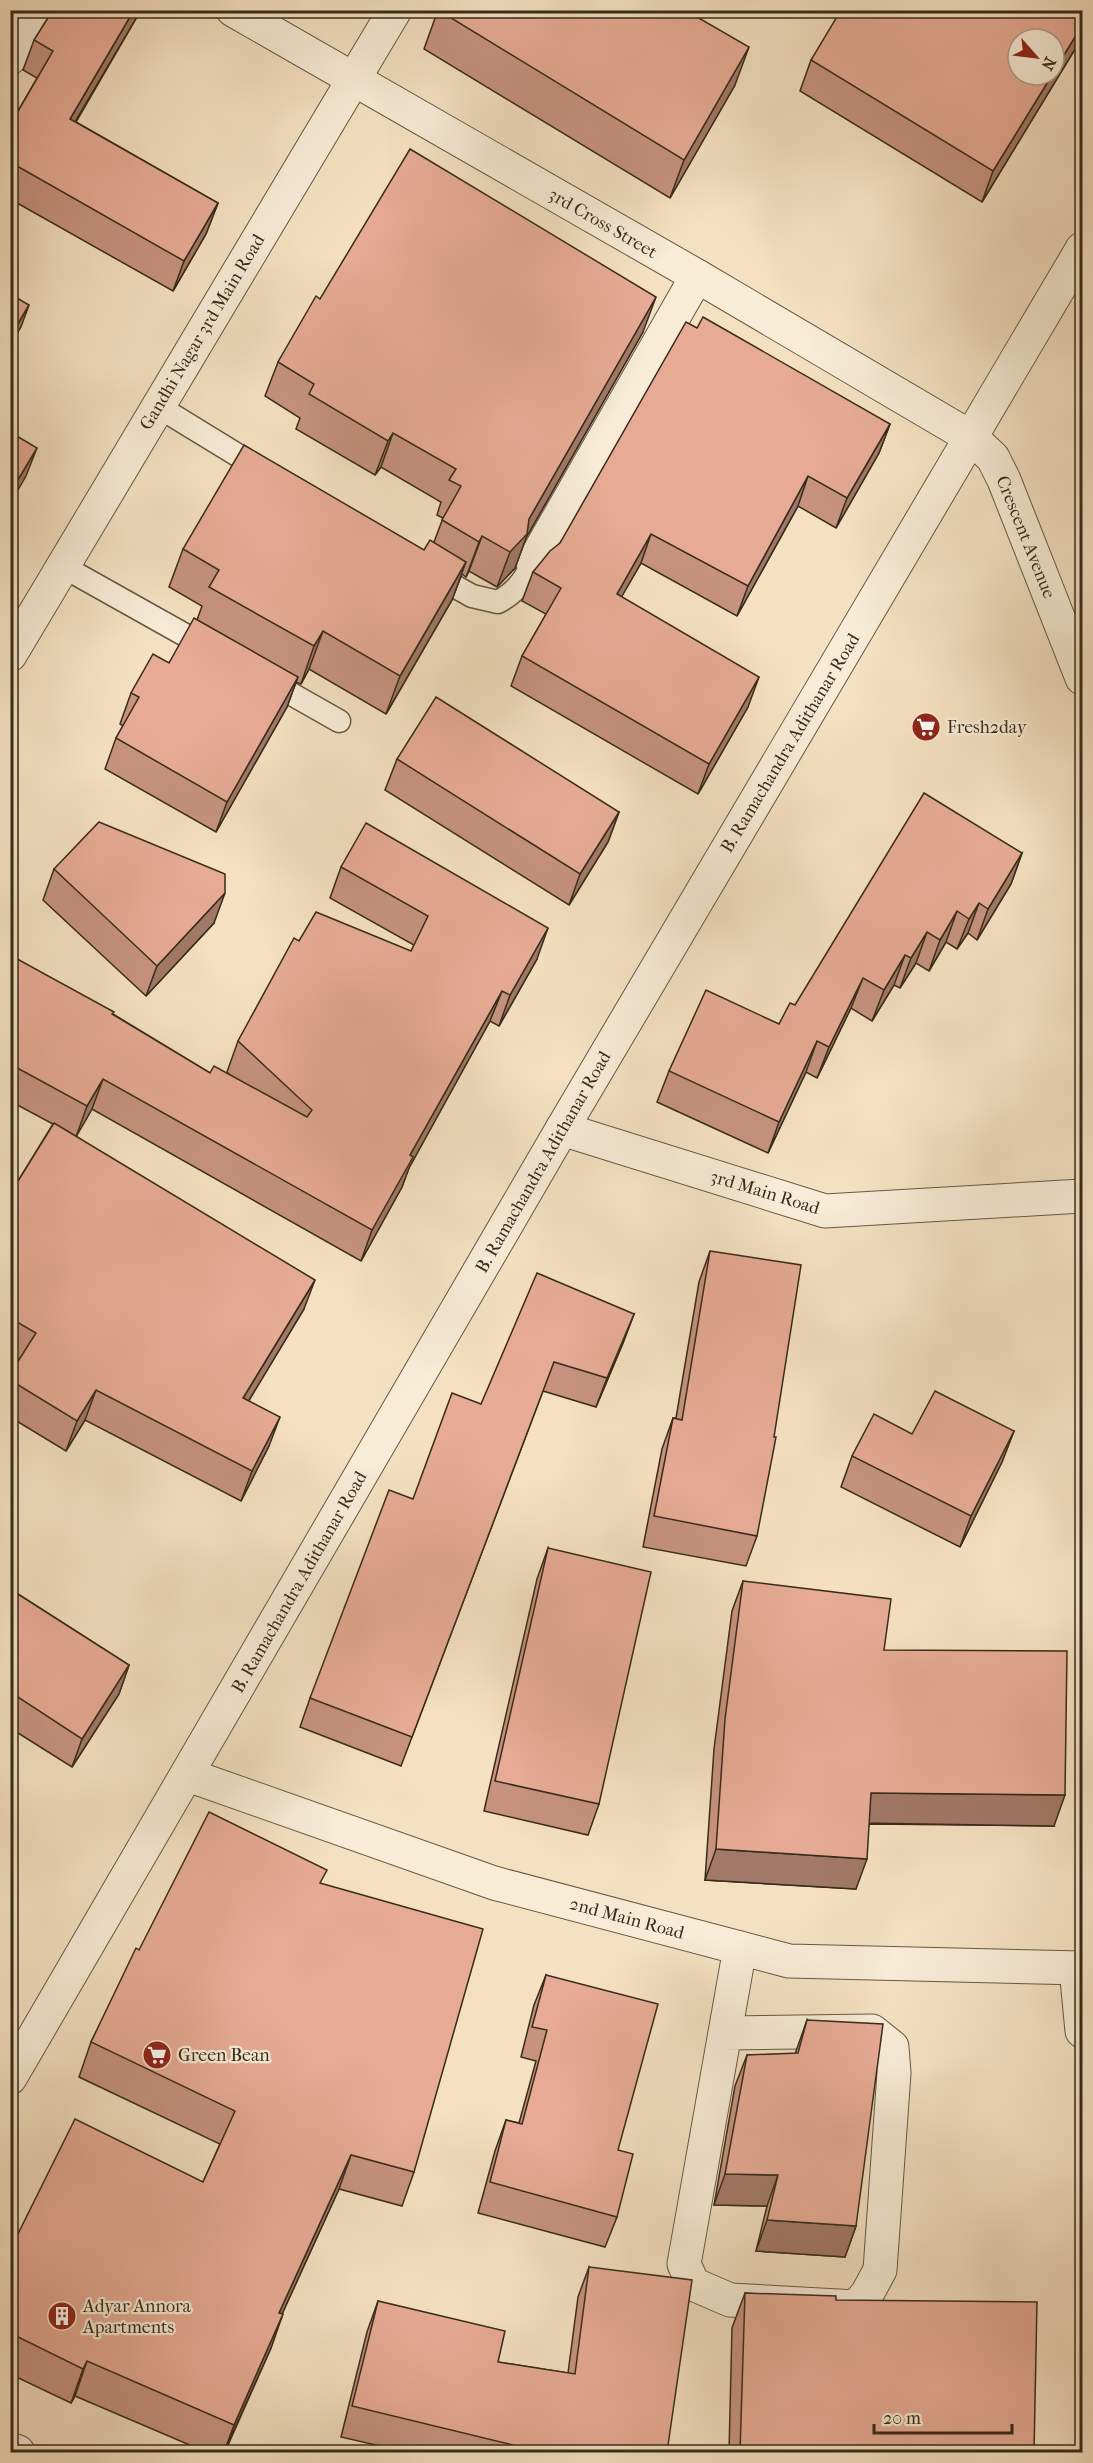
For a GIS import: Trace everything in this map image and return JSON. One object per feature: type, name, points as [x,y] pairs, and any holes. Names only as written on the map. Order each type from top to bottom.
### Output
[{"type":"street","points":[[10,58],[39,10]]},
{"type":"street","name":"3rd Cross Street","points":[[233,10],[697,276],[972,438]]},
{"type":"street","name":"Gandhi Nagar 3rd Main Road","points":[[10,655],[395,10]]},
{"type":"street","name":"B. Ramachandra Adithanar Road","points":[[10,2078],[562,1129],[1083,249]]},
{"type":"street","points":[[533,563],[697,276]]},
{"type":"street","name":"Crescent Avenue","points":[[972,438],[993,458],[1004,480],[1083,678]]},
{"type":"street","name":"3rd Main Road","points":[[562,1129],[825,1211],[1083,1196]]},
{"type":"street","name":"2nd Main Road","points":[[188,1775],[494,1883],[789,1961],[1079,1968]]},
{"type":"street","points":[[725,2033],[873,2031],[892,2047],[894,2073],[880,2270],[867,2294],[855,2307],[730,2300],[693,2284],[684,2264],[740,1948]]},
{"type":"street","points":[[1079,1968],[1083,2031]]},
{"type":"street","points":[[10,2449],[18,2452]]},
{"type":"lane","points":[[159,407],[276,479]]},
{"type":"lane","points":[[413,562],[472,596],[498,603],[519,587],[533,563]]},
{"type":"lane","points":[[62,566],[226,658]]},
{"type":"lane","points":[[247,669],[339,721]]},
{"type":"building","points":[[53,10],[134,10],[70,119],[218,203],[184,261],[10,162],[10,125],[53,51],[34,40]]},
{"type":"building","points":[[438,10],[685,10],[749,47],[684,160]]},
{"type":"building","points":[[841,10],[1083,10],[1083,24],[1066,52],[1066,27],[1006,27],[1006,87],[1045,87],[993,171],[811,60]]},
{"type":"building","points":[[410,149],[656,297],[529,519],[527,534],[510,552],[482,536],[479,542],[442,520],[461,486],[449,480],[456,469],[393,433],[388,441],[309,394],[314,384],[278,362],[316,296],[320,299]]},
{"type":"building","points":[[10,294],[29,305],[10,337]]},
{"type":"building","points":[[703,317],[890,424],[847,498],[808,476],[748,586],[651,534],[617,594],[759,677],[709,764],[522,656],[561,588],[533,572],[550,551],[560,543],[686,322],[697,328]]},
{"type":"building","points":[[10,432],[37,448],[10,493]]},
{"type":"building","points":[[244,445],[424,550],[430,540],[466,562],[400,676],[323,631],[314,646],[209,587],[219,570],[183,549]]},
{"type":"building","points":[[194,618],[298,677],[227,802],[116,738],[139,697],[131,693],[153,654],[169,663]]},
{"type":"building","points":[[436,697],[619,812],[580,874],[397,759]]},
{"type":"building","points":[[924,793],[1022,853],[988,909],[979,903],[969,919],[957,911],[940,940],[927,932],[911,958],[905,955],[884,990],[863,978],[829,1047],[817,1041],[779,1122],[669,1071],[706,990],[779,1024],[790,1003],[795,1005]]},
{"type":"building","points":[[99,822],[225,874],[225,893],[157,966],[54,869]]},
{"type":"building","points":[[366,823],[548,928],[510,995],[502,991],[410,1155],[413,1157],[372,1230],[103,1079],[87,1106],[10,1064],[10,955],[114,1012],[112,1014],[210,1073],[214,1066],[307,1117],[312,1110],[238,1041],[294,938],[299,941],[316,912],[411,951],[428,916],[341,867]]},
{"type":"building","points":[[54,1123],[315,1280],[243,1398],[280,1417],[252,1471],[96,1390],[77,1421],[10,1380],[10,1374],[36,1333],[10,1318],[10,1194]]},
{"type":"building","points":[[710,1251],[801,1265],[774,1437],[776,1437],[757,1536],[654,1516],[673,1418],[682,1420]]},
{"type":"building","points":[[537,1273],[634,1314],[607,1378],[554,1362],[412,1737],[310,1698],[389,1490],[413,1499],[452,1393],[481,1404]]},
{"type":"building","points":[[935,1391],[1014,1431],[971,1516],[852,1456],[874,1414],[912,1434]]},
{"type":"building","points":[[548,1548],[651,1572],[599,1804],[495,1781]]},
{"type":"building","points":[[743,1581],[891,1599],[884,1650],[1067,1651],[1065,1795],[871,1793],[867,1859],[716,1849],[725,1719]]},
{"type":"building","points":[[10,1589],[129,1665],[82,1739],[18,1697],[10,1709]]},
{"type":"building","points":[[209,1812],[327,1870],[320,1883],[483,1929],[414,2172],[351,2155],[279,2313],[283,2314],[234,2425],[87,2361],[83,2369],[10,2333],[10,2250],[75,2119],[203,2182],[235,2111],[91,2042],[136,1948],[139,1950]]},
{"type":"building","points":[[546,1975],[658,2004],[618,2150],[633,2154],[617,2217],[490,2182],[506,2120],[522,2124],[547,2030],[532,2027]]},
{"type":"building","points":[[807,2020],[883,2024],[856,2226],[767,2220],[778,2175],[725,2174],[747,2055],[798,2053]]},
{"type":"building","points":[[589,2267],[692,2280],[667,2452],[516,2452],[517,2446],[352,2406],[378,2301],[505,2331],[498,2362],[575,2374]]},
{"type":"building","points":[[745,2293],[836,2296],[836,2300],[1037,2302],[1034,2452],[740,2452]]},
{"type":"place","name":"Fresh2day","points":[[926,727]]},
{"type":"place","name":"Green Bean","points":[[157,2055]]},
{"type":"place","name":"Adyar Annora Apartments","points":[[62,2316]]}]
